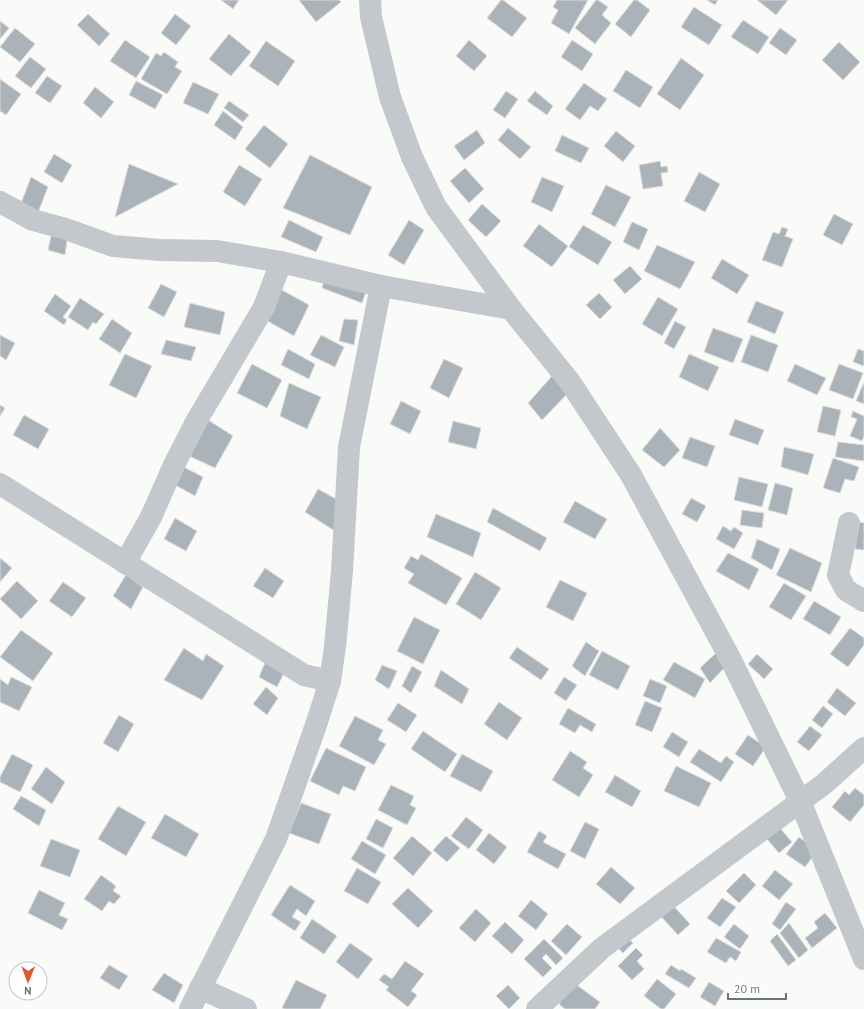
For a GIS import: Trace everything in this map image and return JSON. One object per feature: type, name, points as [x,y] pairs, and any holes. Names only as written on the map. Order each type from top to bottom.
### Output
[{"type":"street","points":[[370,0],[372,17],[390,97],[412,157],[436,207],[511,308],[570,382],[631,475],[731,660],[800,801],[864,959]]},
{"type":"street","points":[[0,202],[33,220],[66,229],[113,246],[160,250],[217,252],[281,262],[380,286],[511,308]]},
{"type":"street","points":[[125,563],[150,517],[196,420],[264,307],[281,262]]},
{"type":"street","points":[[190,1009],[276,839],[330,681],[335,647],[341,579],[349,447],[380,286]]},
{"type":"street","points":[[0,484],[304,674],[330,681]]},
{"type":"street","points":[[849,523],[838,575],[846,590],[864,601]]},
{"type":"street","points":[[304,674],[317,722]]},
{"type":"street","points":[[536,1009],[602,948],[824,784],[864,748]]},
{"type":"street","points":[[200,988],[246,1009]]},
{"type":"building","points":[[221,0],[239,0],[233,9]]},
{"type":"building","points":[[299,0],[339,0],[341,2],[316,22]]},
{"type":"building","points":[[501,0],[527,18],[512,37],[487,18]]},
{"type":"building","points":[[557,0],[588,0],[569,34],[551,23],[558,10],[553,7]]},
{"type":"building","points":[[596,0],[608,7],[602,15],[611,23],[595,44],[575,28]]},
{"type":"building","points":[[634,0],[637,0],[650,10],[631,37],[615,24]]},
{"type":"building","points":[[707,0],[718,0],[715,5]]},
{"type":"building","points":[[757,0],[788,0],[776,15]]},
{"type":"building","points":[[694,7],[722,25],[709,45],[681,27]]},
{"type":"building","points":[[88,14],[110,34],[99,46],[77,25]]},
{"type":"building","points":[[175,14],[191,26],[176,45],[161,33]]},
{"type":"building","points":[[743,20],[769,37],[758,54],[731,37]]},
{"type":"building","points":[[0,21],[9,28],[0,39]]},
{"type":"building","points":[[15,28],[35,44],[20,62],[0,47]]},
{"type":"building","points":[[780,28],[797,40],[786,55],[769,43]]},
{"type":"building","points":[[229,34],[251,52],[231,76],[209,59]]},
{"type":"building","points":[[125,40],[150,57],[136,78],[110,61]]},
{"type":"building","points":[[469,40],[487,56],[474,71],[456,56]]},
{"type":"building","points":[[572,40],[593,54],[582,71],[561,57]]},
{"type":"building","points":[[266,41],[295,61],[278,86],[249,66]]},
{"type":"building","points":[[839,42],[860,62],[843,80],[822,60]]},
{"type":"building","points":[[164,52],[178,62],[175,67],[182,71],[167,94],[141,79],[156,53],[161,56]]},
{"type":"building","points":[[30,57],[46,69],[31,88],[15,76]]},
{"type":"building","points":[[681,58],[704,75],[680,110],[657,94]]},
{"type":"building","points":[[626,70],[653,87],[640,108],[613,91]]},
{"type":"building","points":[[47,76],[62,86],[50,103],[35,93]]},
{"type":"building","points":[[0,79],[21,94],[6,115],[0,111]]},
{"type":"building","points":[[136,81],[163,95],[155,109],[129,95]]},
{"type":"building","points":[[193,82],[219,94],[208,114],[183,103]]},
{"type":"building","points":[[584,83],[607,99],[598,111],[590,106],[580,120],[565,109]]},
{"type":"building","points":[[95,87],[114,102],[101,118],[83,103]]},
{"type":"building","points":[[506,91],[518,99],[505,118],[493,110]]},
{"type":"building","points":[[535,91],[553,106],[547,115],[527,101]]},
{"type":"building","points":[[229,101],[249,115],[243,122],[224,108]]},
{"type":"building","points":[[223,111],[243,127],[235,140],[214,125]]},
{"type":"building","points":[[264,125],[288,144],[270,168],[245,149]]},
{"type":"building","points":[[508,128],[531,147],[520,159],[498,140]]},
{"type":"building","points":[[477,130],[485,143],[464,160],[454,146]]},
{"type":"building","points":[[616,131],[635,146],[623,162],[604,146]]},
{"type":"building","points":[[562,135],[589,148],[581,163],[555,151]]},
{"type":"building","points":[[54,154],[72,165],[62,183],[44,172]]},
{"type":"building","points":[[310,155],[372,187],[350,235],[283,208]]},
{"type":"building","points":[[660,161],[661,167],[667,166],[668,172],[661,173],[663,186],[643,189],[639,165]]},
{"type":"building","points":[[129,164],[178,184],[115,217]]},
{"type":"building","points":[[239,165],[262,179],[245,206],[223,192]]},
{"type":"building","points":[[465,168],[484,189],[469,203],[450,181]]},
{"type":"building","points":[[699,172],[720,184],[705,212],[684,201]]},
{"type":"building","points":[[31,177],[48,187],[37,215],[20,206]]},
{"type":"building","points":[[542,177],[564,186],[552,212],[531,202]]},
{"type":"building","points":[[606,185],[631,197],[615,227],[591,214]]},
{"type":"building","points":[[482,204],[501,221],[486,237],[468,220]]},
{"type":"building","points":[[834,214],[853,224],[842,245],[823,235]]},
{"type":"building","points":[[289,220],[323,237],[316,252],[281,237]]},
{"type":"building","points":[[409,220],[424,230],[404,265],[388,255]]},
{"type":"building","points":[[632,222],[648,229],[639,250],[623,242]]},
{"type":"building","points":[[54,223],[69,226],[65,255],[48,250]]},
{"type":"building","points":[[539,224],[568,246],[552,267],[523,246]]},
{"type":"building","points":[[583,225],[612,242],[598,265],[569,247]]},
{"type":"building","points":[[782,227],[788,229],[785,236],[793,239],[782,267],[762,260],[773,232],[779,234]]},
{"type":"building","points":[[657,245],[695,262],[680,289],[644,271]]},
{"type":"building","points":[[722,259],[749,275],[737,294],[711,278]]},
{"type":"building","points":[[630,266],[642,279],[625,294],[613,280]]},
{"type":"building","points":[[327,269],[370,281],[362,303],[322,288]]},
{"type":"building","points":[[161,284],[177,292],[164,317],[148,308]]},
{"type":"building","points":[[280,289],[309,305],[294,336],[264,319]]},
{"type":"building","points":[[599,293],[612,307],[600,319],[586,305]]},
{"type":"building","points":[[55,294],[71,306],[63,317],[67,320],[64,325],[44,311]]},
{"type":"building","points":[[658,297],[678,309],[662,336],[642,324]]},
{"type":"building","points":[[80,298],[104,314],[96,324],[93,322],[88,330],[68,317]]},
{"type":"building","points":[[756,301],[784,312],[775,334],[747,322]]},
{"type":"building","points":[[190,303],[225,312],[220,335],[184,327]]},
{"type":"building","points":[[112,319],[132,333],[120,353],[99,339]]},
{"type":"building","points":[[344,319],[358,320],[354,345],[339,341]]},
{"type":"building","points":[[675,321],[686,327],[674,349],[664,343]]},
{"type":"building","points":[[713,328],[743,339],[733,363],[704,352]]},
{"type":"building","points":[[0,335],[15,343],[6,360],[0,356]]},
{"type":"building","points":[[321,335],[344,347],[335,367],[310,355]]},
{"type":"building","points":[[751,335],[778,345],[768,372],[741,362]]},
{"type":"building","points":[[166,340],[196,347],[191,361],[161,354]]},
{"type":"building","points":[[288,349],[315,364],[309,379],[281,365]]},
{"type":"building","points":[[858,349],[864,351],[864,366],[853,362]]},
{"type":"building","points":[[125,354],[152,366],[136,398],[109,385]]},
{"type":"building","points":[[689,354],[719,367],[708,391],[679,377]]},
{"type":"building","points":[[444,359],[463,368],[449,398],[430,388]]},
{"type":"building","points":[[252,364],[282,380],[267,408],[237,393]]},
{"type":"building","points":[[795,364],[826,378],[817,395],[787,381]]},
{"type":"building","points":[[839,364],[863,373],[853,399],[829,390]]},
{"type":"building","points":[[553,375],[568,393],[542,420],[528,403]]},
{"type":"building","points":[[864,382],[864,404],[856,401]]},
{"type":"building","points":[[289,383],[321,397],[307,429],[280,416]]},
{"type":"building","points":[[401,401],[421,411],[410,434],[390,424]]},
{"type":"building","points":[[0,405],[5,408],[0,416]]},
{"type":"building","points":[[823,406],[841,410],[835,436],[817,432]]},
{"type":"building","points":[[853,411],[864,416],[864,436],[862,441],[850,436],[857,419],[851,417]]},
{"type":"building","points":[[24,415],[49,429],[38,449],[13,435]]},
{"type":"building","points":[[205,418],[233,436],[215,468],[187,455]]},
{"type":"building","points":[[735,419],[764,430],[758,445],[729,435]]},
{"type":"building","points":[[453,421],[481,428],[476,449],[448,442]]},
{"type":"building","points":[[660,428],[680,450],[664,467],[642,450]]},
{"type":"building","points":[[690,437],[715,446],[707,467],[682,458]]},
{"type":"building","points":[[838,442],[864,445],[864,461],[835,457]]},
{"type":"building","points":[[784,447],[814,454],[808,475],[781,467]]},
{"type":"building","points":[[833,458],[859,467],[854,481],[845,479],[840,493],[823,488]]},
{"type":"building","points":[[178,464],[203,477],[195,496],[170,482]]},
{"type":"building","points":[[739,477],[768,484],[762,507],[734,500]]},
{"type":"building","points":[[775,483],[793,488],[787,515],[768,510]]},
{"type":"building","points":[[318,489],[352,508],[335,531],[305,512]]},
{"type":"building","points":[[691,498],[706,506],[697,522],[682,514]]},
{"type":"building","points":[[575,501],[607,519],[595,539],[563,522]]},
{"type":"building","points":[[493,508],[547,538],[540,551],[487,522]]},
{"type":"building","points":[[742,510],[764,513],[762,528],[740,525]]},
{"type":"building","points":[[436,514],[481,533],[473,557],[427,537]]},
{"type":"building","points":[[175,518],[197,531],[186,551],[164,539]]},
{"type":"building","points":[[859,522],[864,523],[864,550],[855,549]]},
{"type":"building","points":[[723,526],[731,531],[734,527],[743,533],[734,549],[716,539]]},
{"type":"building","points":[[757,539],[780,549],[772,570],[751,558]]},
{"type":"building","points":[[790,548],[822,563],[811,592],[776,575]]},
{"type":"building","points":[[728,553],[759,569],[749,590],[716,571]]},
{"type":"building","points":[[421,554],[462,578],[446,605],[408,583],[414,574],[404,568],[411,556],[418,560]]},
{"type":"building","points":[[0,558],[12,568],[0,582]]},
{"type":"building","points":[[265,568],[284,581],[273,598],[253,586]]},
{"type":"building","points":[[475,572],[501,588],[481,620],[456,604]]},
{"type":"building","points":[[126,575],[143,587],[131,609],[113,596]]},
{"type":"building","points":[[560,580],[587,593],[573,621],[546,607]]},
{"type":"building","points":[[17,581],[38,601],[21,619],[0,599]]},
{"type":"building","points":[[63,582],[86,598],[72,617],[49,601]]},
{"type":"building","points":[[784,583],[806,596],[791,620],[769,607]]},
{"type":"building","points":[[814,601],[841,617],[830,635],[803,619]]},
{"type":"building","points":[[414,617],[440,630],[423,664],[397,651]]},
{"type":"building","points":[[850,628],[864,638],[864,645],[848,667],[830,654]]},
{"type":"building","points":[[21,630],[53,653],[33,681],[0,657]]},
{"type":"building","points":[[586,642],[599,651],[585,676],[572,666]]},
{"type":"building","points":[[517,647],[549,669],[541,680],[509,658]]},
{"type":"building","points":[[184,648],[203,661],[206,654],[224,666],[202,700],[164,680]]},
{"type":"building","points":[[602,651],[630,666],[618,690],[589,675]]},
{"type":"building","points":[[716,653],[726,666],[710,683],[700,668]]},
{"type":"building","points":[[757,654],[773,669],[764,679],[748,664]]},
{"type":"building","points":[[267,658],[286,669],[277,687],[259,677]]},
{"type":"building","points":[[674,662],[705,679],[695,698],[663,680]]},
{"type":"building","points":[[382,665],[397,671],[389,689],[375,680]]},
{"type":"building","points":[[412,666],[422,672],[411,693],[402,686]]},
{"type":"building","points":[[441,670],[469,689],[462,704],[434,686]]},
{"type":"building","points":[[11,677],[32,687],[19,711],[0,702],[0,679],[8,685]]},
{"type":"building","points":[[564,677],[577,685],[566,701],[554,693]]},
{"type":"building","points":[[650,679],[667,686],[660,703],[643,696]]},
{"type":"building","points":[[266,687],[278,698],[267,715],[253,704]]},
{"type":"building","points":[[837,688],[856,703],[845,716],[827,702]]},
{"type":"building","points":[[645,701],[662,708],[652,732],[635,725]]},
{"type":"building","points":[[499,702],[522,718],[507,740],[484,724]]},
{"type":"building","points":[[398,703],[417,715],[406,732],[387,720]]},
{"type":"building","points":[[823,706],[833,714],[822,728],[812,720]]},
{"type":"building","points":[[568,708],[596,724],[592,732],[580,725],[575,733],[559,724]]},
{"type":"building","points":[[119,715],[134,724],[118,752],[103,743]]},
{"type":"building","points":[[355,716],[383,730],[378,740],[386,744],[374,765],[339,746]]},
{"type":"building","points":[[810,726],[822,735],[809,751],[797,742]]},
{"type":"building","points":[[423,731],[457,754],[445,772],[411,749]]},
{"type":"building","points":[[672,732],[688,742],[679,757],[663,747]]},
{"type":"building","points":[[748,735],[766,747],[753,766],[735,754]]},
{"type":"building","points":[[326,748],[366,767],[355,791],[343,786],[339,795],[310,781]]},
{"type":"building","points":[[699,749],[721,763],[726,756],[734,762],[721,782],[690,762]]},
{"type":"building","points":[[570,751],[587,762],[583,768],[593,775],[579,797],[552,780]]},
{"type":"building","points":[[12,754],[33,765],[20,792],[0,782],[0,777]]},
{"type":"building","points":[[462,754],[493,771],[481,792],[450,776]]},
{"type":"building","points":[[676,766],[711,783],[699,807],[664,791]]},
{"type":"building","points":[[46,767],[65,782],[52,804],[31,789]]},
{"type":"building","points":[[615,775],[641,791],[632,807],[605,792]]},
{"type":"building","points":[[391,785],[414,796],[410,805],[416,808],[407,825],[378,810]]},
{"type":"building","points":[[855,788],[864,795],[864,805],[850,822],[832,807],[845,791],[849,795]]},
{"type":"building","points":[[21,796],[46,810],[39,826],[13,809]]},
{"type":"building","points":[[301,803],[331,814],[319,844],[289,833]]},
{"type":"building","points":[[118,806],[146,822],[126,856],[98,839]]},
{"type":"building","points":[[165,814],[199,834],[186,857],[151,838]]},
{"type":"building","points":[[466,817],[483,830],[469,849],[451,836]]},
{"type":"building","points":[[376,819],[393,828],[383,848],[366,839]]},
{"type":"building","points":[[585,822],[599,829],[585,859],[570,851]]},
{"type":"building","points":[[780,828],[792,842],[779,853],[767,839]]},
{"type":"building","points":[[539,831],[547,836],[543,842],[566,854],[558,869],[527,852]]},
{"type":"building","points":[[489,833],[507,847],[494,864],[476,850]]},
{"type":"building","points":[[412,836],[432,853],[413,876],[393,858]]},
{"type":"building","points":[[446,836],[460,848],[447,862],[433,850]]},
{"type":"building","points":[[799,837],[817,851],[805,867],[786,854]]},
{"type":"building","points":[[51,839],[80,850],[70,877],[40,866]]},
{"type":"building","points":[[362,841],[386,855],[375,874],[351,859]]},
{"type":"building","points":[[611,867],[635,888],[620,904],[596,884]]},
{"type":"building","points":[[357,868],[381,882],[368,904],[344,891]]},
{"type":"building","points":[[775,870],[793,884],[779,900],[762,886]]},
{"type":"building","points":[[744,873],[756,885],[739,903],[726,891]]},
{"type":"building","points":[[101,875],[116,886],[113,891],[121,896],[114,904],[109,901],[102,911],[84,899]]},
{"type":"building","points":[[290,885],[315,901],[306,916],[297,909],[292,917],[301,922],[295,931],[271,915]]},
{"type":"building","points":[[408,888],[433,911],[418,928],[392,904]]},
{"type":"building","points":[[39,890],[65,903],[59,915],[68,919],[62,930],[28,913]]},
{"type":"building","points":[[722,898],[736,907],[720,927],[707,918]]},
{"type":"building","points":[[531,900],[548,914],[536,930],[518,916]]},
{"type":"building","points":[[670,902],[690,924],[678,935],[658,913]]},
{"type":"building","points":[[786,902],[796,909],[780,930],[772,924]]},
{"type":"building","points":[[476,909],[491,923],[475,942],[459,928]]},
{"type":"building","points":[[825,913],[837,928],[812,948],[805,938],[818,928],[814,922]]},
{"type":"building","points":[[312,919],[337,936],[324,954],[300,938]]},
{"type":"building","points":[[505,922],[524,940],[512,954],[492,936]]},
{"type":"building","points":[[789,923],[808,950],[799,958],[780,933]]},
{"type":"building","points":[[567,924],[582,937],[566,955],[551,941]]},
{"type":"building","points":[[734,924],[749,936],[740,949],[724,937]]},
{"type":"building","points":[[619,929],[633,943],[623,953],[609,939]]},
{"type":"building","points":[[777,934],[796,960],[788,966],[770,941]]},
{"type":"building","points":[[716,938],[741,952],[736,961],[730,957],[726,963],[707,952]]},
{"type":"building","points":[[544,939],[563,958],[556,965],[546,954],[542,958],[552,968],[543,977],[524,959]]},
{"type":"building","points":[[350,943],[373,959],[358,979],[336,962]]},
{"type":"building","points":[[636,948],[643,955],[637,961],[644,969],[632,980],[618,966]]},
{"type":"building","points":[[405,961],[424,974],[411,991],[417,995],[408,1007],[386,990],[389,987],[379,980],[384,974],[392,979]]},
{"type":"building","points":[[109,965],[128,976],[119,990],[100,978]]},
{"type":"building","points":[[671,965],[696,978],[689,988],[665,974]]},
{"type":"building","points":[[164,973],[183,985],[174,1003],[152,990]]},
{"type":"building","points":[[657,979],[676,994],[664,1009],[661,1009],[644,996]]},
{"type":"building","points":[[296,980],[327,995],[320,1009],[282,1008]]},
{"type":"building","points":[[709,982],[724,991],[715,1006],[700,997]]},
{"type":"building","points":[[574,983],[600,1002],[595,1009],[565,1009],[559,1004]]},
{"type":"building","points":[[508,985],[520,998],[509,1009],[496,996]]}]
